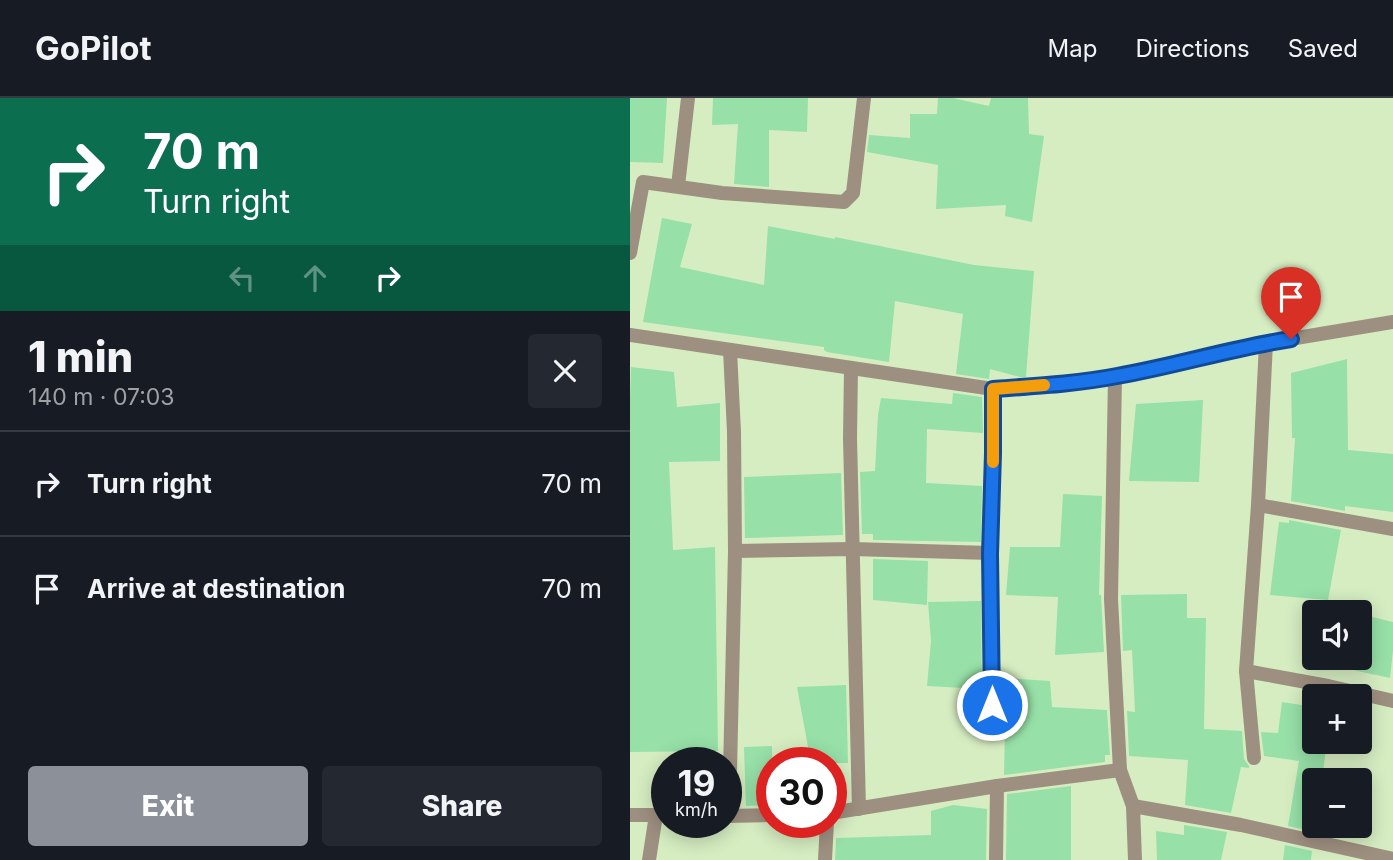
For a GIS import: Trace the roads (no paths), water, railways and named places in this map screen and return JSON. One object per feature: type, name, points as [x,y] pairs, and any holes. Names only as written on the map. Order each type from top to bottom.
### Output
[{"type":"street","points":[[678,186],[688,98]]},
{"type":"street","points":[[630,253],[637,182],[722,193],[844,202],[853,192],[864,98]]},
{"type":"street","points":[[630,335],[993,389],[1115,377],[1266,343],[1393,322]]},
{"type":"street","points":[[1254,758],[1246,671],[1266,343]]},
{"type":"street","points":[[730,350],[735,551],[730,747]]},
{"type":"street","points":[[851,368],[852,549],[859,808]]},
{"type":"street","points":[[1115,377],[1111,599],[1120,770],[1133,806],[1135,860]]},
{"type":"street","points":[[992,705],[990,554],[993,389]]},
{"type":"street","points":[[1258,505],[1393,529]]},
{"type":"street","points":[[735,551],[852,549],[990,554]]},
{"type":"street","points":[[1246,671],[1393,701]]},
{"type":"street","points":[[847,810],[1120,770]]},
{"type":"street","points":[[996,860],[997,786]]},
{"type":"street","points":[[1133,806],[1241,825],[1393,859]]},
{"type":"street","points":[[630,815],[651,815]]},
{"type":"street","points":[[649,860],[655,838]]},
{"type":"street","points":[[825,860],[826,838]]}]
